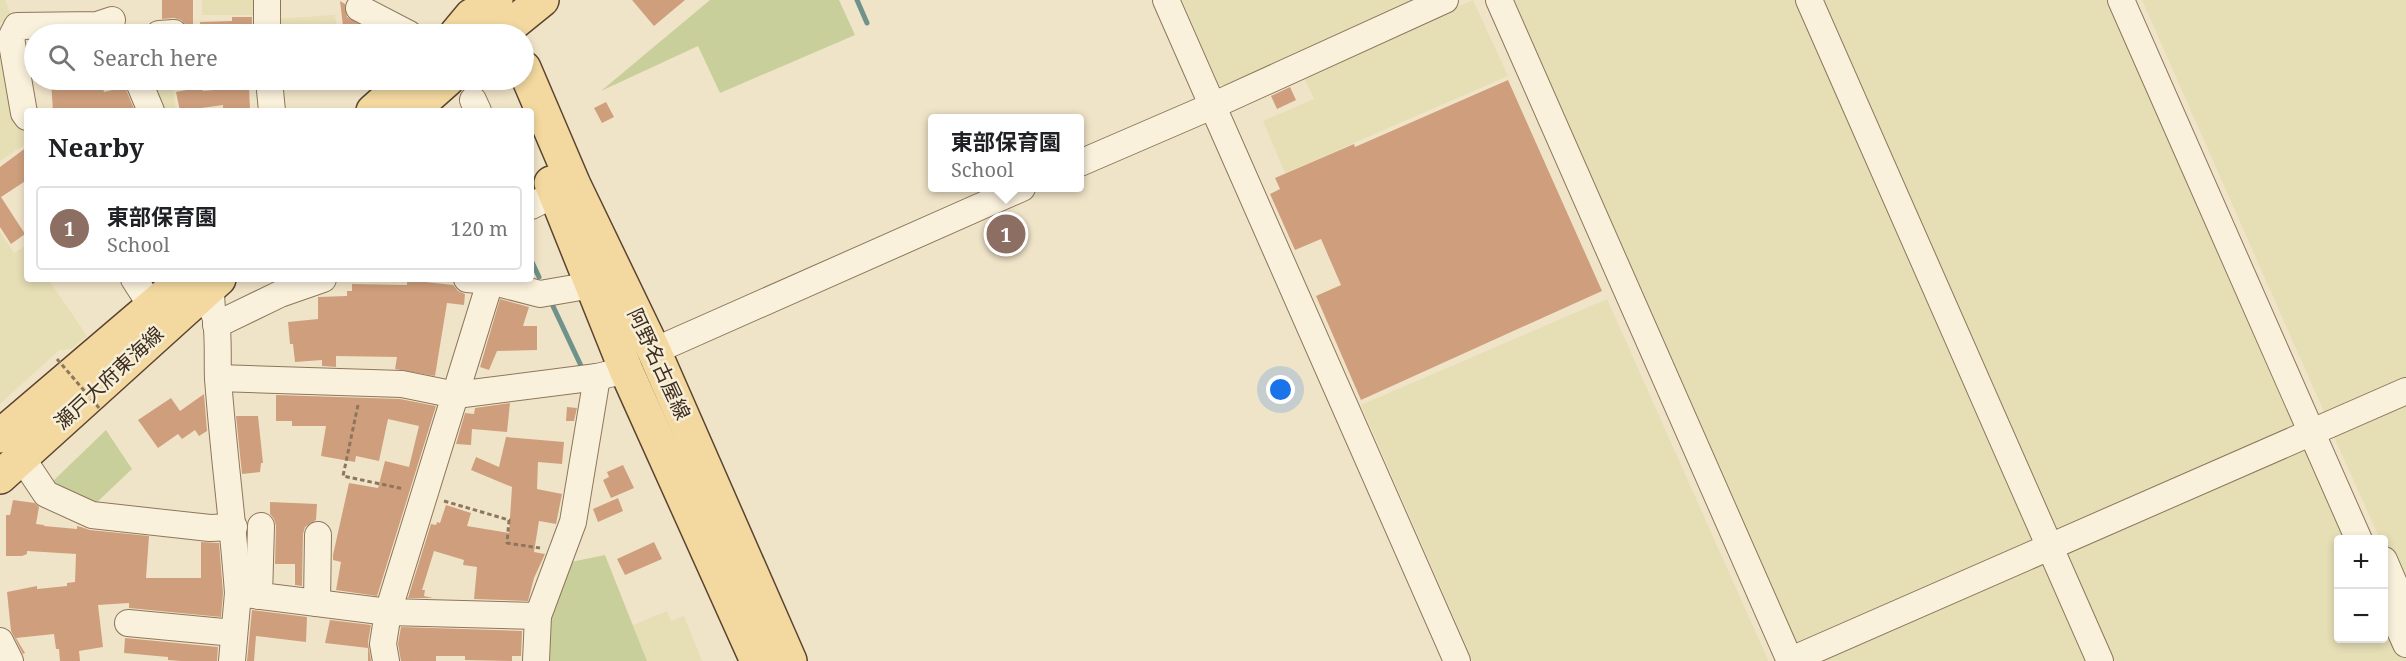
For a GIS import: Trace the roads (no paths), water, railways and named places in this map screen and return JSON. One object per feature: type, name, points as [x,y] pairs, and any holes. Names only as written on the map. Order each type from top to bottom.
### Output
[{"type":"main road","points":[[486,19],[542,0]]},
{"type":"main road","points":[[376,108],[397,90]]},
{"type":"main road","points":[[415,108],[436,90]]},
{"type":"main road","points":[[511,90],[519,108]]},
{"type":"main road","name":"阿野名古屋線","points":[[533,90],[574,185],[654,351],[790,661]]},
{"type":"main road","name":"阿野名古屋線","points":[[534,153],[543,200],[592,285],[611,374],[757,661]]},
{"type":"main road","name":"瀬戸大府東海線","points":[[6,445],[152,307],[204,282]]},
{"type":"main road","name":"瀬戸大府東海線","points":[[6,445],[205,282]]},
{"type":"street","points":[[267,0],[267,24]]},
{"type":"street","points":[[1166,0],[1457,661]]},
{"type":"street","points":[[1084,161],[1446,0]]},
{"type":"street","points":[[1481,0],[1772,661]]},
{"type":"street","points":[[1499,0],[1790,661],[2406,391]]},
{"type":"street","points":[[1809,0],[2100,661]]},
{"type":"street","points":[[2121,0],[2318,429],[2372,535]]},
{"type":"street","points":[[2139,0],[2318,429],[2357,535]]},
{"type":"street","points":[[359,8],[390,24]]},
{"type":"street","points":[[24,26],[16,26],[11,38],[24,113]]},
{"type":"street","points":[[142,90],[150,108]]},
{"type":"street","points":[[270,90],[272,108]]},
{"type":"street","points":[[654,351],[1013,192]]},
{"type":"street","points":[[136,282],[152,307]]},
{"type":"street","points":[[206,282],[216,325],[218,378],[234,527],[249,594]]},
{"type":"street","points":[[216,325],[280,294],[314,282]]},
{"type":"street","points":[[386,661],[383,644],[388,612],[456,394],[483,282]]},
{"type":"street","points":[[491,282],[540,294],[592,285]]},
{"type":"street","points":[[218,378],[402,384],[456,394],[611,374],[573,522],[538,616],[536,661]]},
{"type":"street","points":[[6,445],[46,494],[92,515],[210,528],[234,527]]},
{"type":"street","points":[[232,661],[234,633],[249,594],[261,526]]},
{"type":"street","points":[[317,603],[318,535]]},
{"type":"street","points":[[2388,569],[2406,611]]},
{"type":"street","points":[[249,594],[388,612],[538,616]]},
{"type":"street","points":[[2388,603],[2406,644]]},
{"type":"street","points":[[128,623],[234,633]]},
{"type":"street","points":[[0,641],[10,661]]},
{"type":"waterway","points":[[857,0],[867,23]]},
{"type":"waterway","points":[[534,266],[539,277]]},
{"type":"waterway","points":[[552,304],[583,370]]},
{"type":"place","name":"東部保育園","points":[[1006,234]]}]
